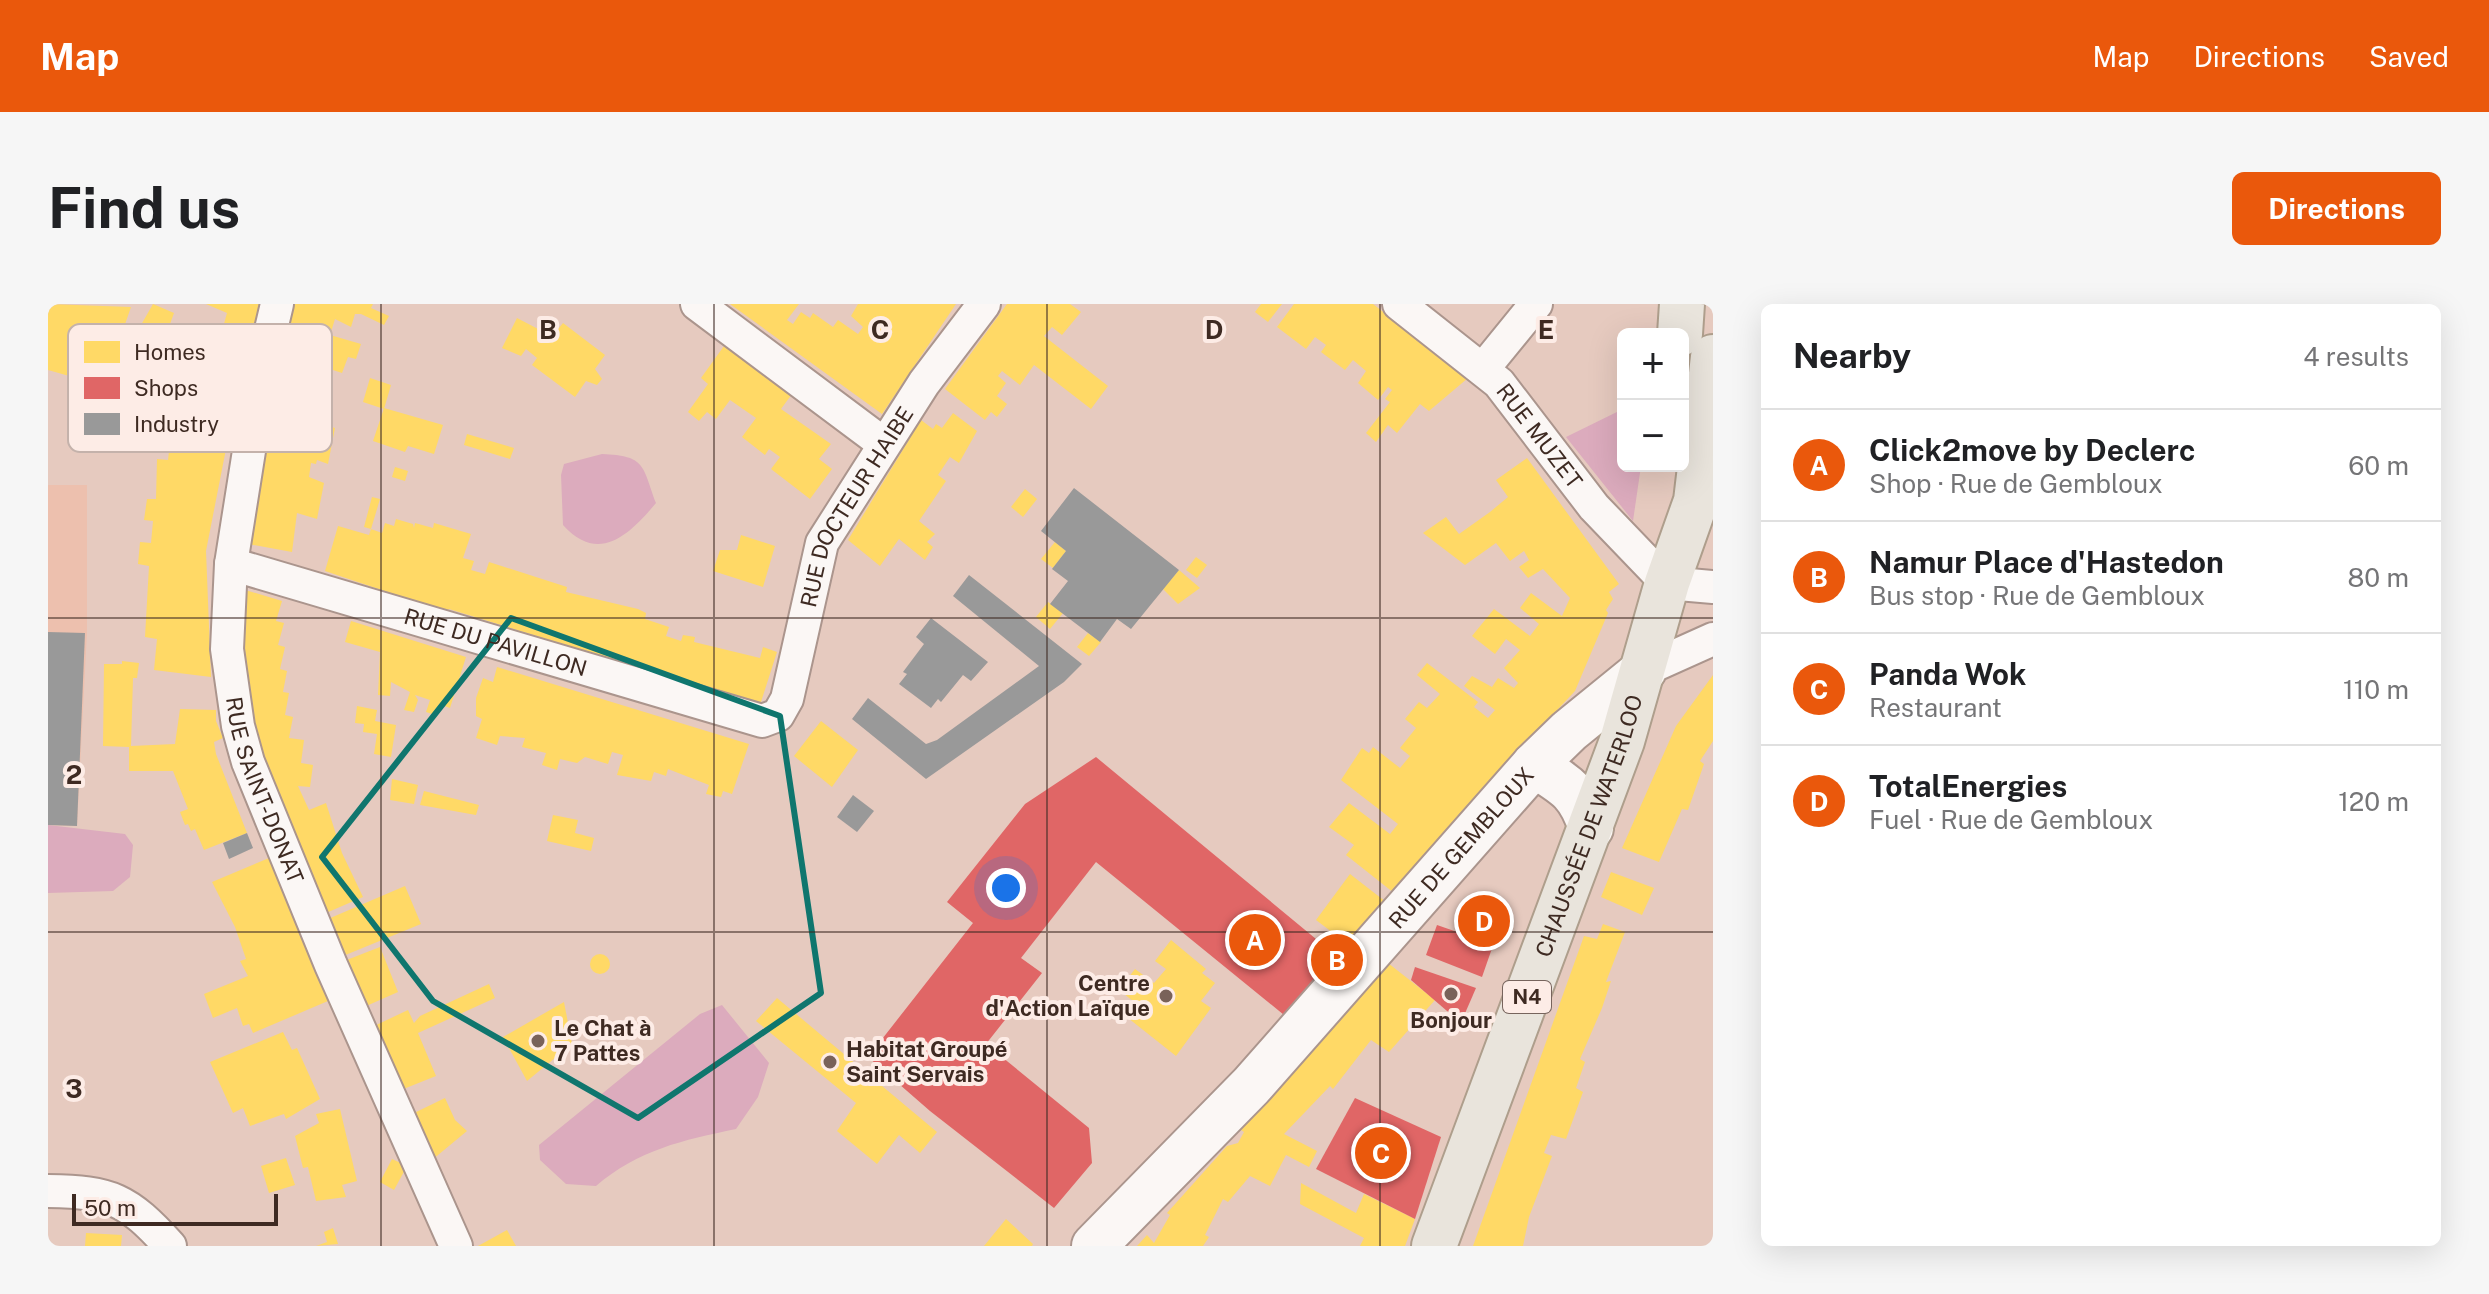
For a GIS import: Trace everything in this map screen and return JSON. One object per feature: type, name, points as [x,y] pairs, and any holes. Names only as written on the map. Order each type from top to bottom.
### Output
[{"type":"main road","points":[[1680,328],[1682,304]]},
{"type":"main road","name":"N4","points":[[1667,583],[1696,501],[1713,357]]},
{"type":"main road","points":[[1667,583],[1672,472]]},
{"type":"main road","name":"CHAUSSÉE DE WATERLOO","points":[[1434,1246],[1591,828],[1644,670],[1667,583]]},
{"type":"main road","name":"RUE DE GEMBLOUX","points":[[1094,1246],[1251,1086],[1534,765],[1569,731],[1644,670]]},
{"type":"main road","points":[[1534,765],[1563,781],[1582,802],[1591,828]]},
{"type":"street","name":"RUE SAINT-DONAT","points":[[272,324],[277,304]]},
{"type":"street","points":[[697,304],[884,444]]},
{"type":"street","name":"RUE DOCTEUR HAIBE","points":[[762,721],[778,715],[787,699],[822,543],[948,348],[984,304]]},
{"type":"street","name":"RUE MUZET","points":[[1399,304],[1491,376],[1594,507],[1667,583]]},
{"type":"street","points":[[1491,376],[1536,304]]},
{"type":"street","name":"RUE SAINT-DONAT","points":[[249,452],[231,564],[227,649],[248,762],[331,965],[456,1246]]},
{"type":"street","name":"RUE DU PAVILLON","points":[[231,564],[762,721]]},
{"type":"street","points":[[1667,583],[1713,587]]},
{"type":"street","points":[[1644,670],[1713,639]]},
{"type":"street","points":[[48,1191],[97,1194],[128,1204],[170,1246]]},
{"type":"highlighted area","points":[[511,618],[780,716],[821,993],[638,1118],[433,1001],[322,857]]},
{"type":"shaded area","points":[[1617,412],[1617,472],[1640,472],[1633,521],[1566,437]]},
{"type":"shaded area","points":[[602,454],[635,460],[644,471],[656,503],[625,534],[601,544],[576,537],[563,525],[561,475],[564,464]]},
{"type":"shaded area","points":[[48,485],[87,485],[87,632],[77,826],[48,825]]},
{"type":"shaded area","points":[[48,825],[125,834],[133,845],[130,877],[113,891],[48,893]]},
{"type":"shaded area","points":[[722,1005],[769,1063],[758,1097],[736,1129],[662,1148],[628,1163],[596,1186],[566,1184],[540,1160],[539,1145],[700,1014]]},
{"type":"building: Homes","points":[[48,304],[131,307],[125,324],[68,324],[68,376],[48,370]]},
{"type":"building: Homes","points":[[153,304],[174,313],[170,324],[142,324]]},
{"type":"building: Homes","points":[[206,304],[264,304],[258,324],[224,324],[227,313]]},
{"type":"building: Homes","points":[[294,304],[373,304],[371,308],[389,316],[384,325],[361,314],[355,314],[351,327],[335,319],[332,329],[332,324],[288,324]]},
{"type":"building: Homes","points":[[730,304],[799,304],[787,320],[793,324],[801,312],[810,318],[813,313],[833,327],[838,320],[858,334],[863,327],[851,316],[858,304],[956,304],[882,414]]},
{"type":"building: Homes","points":[[1007,304],[1070,304],[1081,312],[1062,335],[1052,327],[1044,336],[1108,386],[1091,409],[1034,365],[1020,385],[1002,371],[998,376],[1006,383],[997,396],[1007,404],[997,417],[991,412],[985,420],[945,389]]},
{"type":"building: Homes","points":[[1261,304],[1282,304],[1268,322],[1255,312]]},
{"type":"building: Homes","points":[[1294,304],[1373,304],[1468,378],[1429,411],[1420,404],[1397,433],[1388,425],[1376,442],[1366,433],[1390,402],[1385,399],[1392,390],[1388,387],[1378,400],[1358,383],[1366,371],[1353,360],[1345,370],[1321,352],[1326,345],[1315,337],[1306,349],[1277,327]]},
{"type":"building: Homes","points":[[517,318],[540,330],[543,325],[554,334],[563,323],[605,355],[595,369],[602,379],[597,385],[586,381],[575,397],[532,365],[537,358],[526,349],[521,356],[502,348]]},
{"type":"building: Homes","points":[[332,336],[361,344],[356,359],[348,357],[342,373],[332,370]]},
{"type":"building: Homes","points":[[724,346],[792,394],[781,409],[831,444],[819,459],[832,469],[810,499],[771,469],[780,457],[769,449],[765,455],[742,437],[756,418],[730,400],[716,419],[707,412],[699,421],[688,412],[708,384],[701,378]]},
{"type":"building: Homes","points":[[370,378],[391,385],[384,409],[363,402]]},
{"type":"building: Homes","points":[[384,408],[443,425],[434,454],[408,446],[405,452],[373,441]]},
{"type":"building: Homes","points":[[953,413],[977,431],[959,463],[950,457],[938,475],[946,481],[919,521],[935,534],[927,542],[933,547],[925,560],[899,539],[880,566],[848,540],[921,420],[933,429],[936,424],[942,428]]},
{"type":"building: Homes","points":[[467,434],[514,448],[510,459],[464,445]]},
{"type":"building: Homes","points":[[169,452],[225,452],[206,551],[211,677],[154,670],[157,639],[145,637],[149,566],[138,564],[140,542],[151,543],[153,521],[144,520],[147,499],[156,499],[157,459],[168,460]]},
{"type":"building: Homes","points":[[262,452],[330,452],[328,464],[317,460],[316,464],[311,463],[309,477],[324,483],[317,519],[297,513],[292,552],[248,544]]},
{"type":"building: Homes","points":[[1527,458],[1619,584],[1609,592],[1613,599],[1575,691],[1486,786],[1394,893],[1346,855],[1354,845],[1329,827],[1349,803],[1390,834],[1398,824],[1341,780],[1362,748],[1369,753],[1373,747],[1400,768],[1410,756],[1400,748],[1416,728],[1405,719],[1419,702],[1427,708],[1440,694],[1417,675],[1427,663],[1478,702],[1474,707],[1488,718],[1495,710],[1464,686],[1472,676],[1492,687],[1498,678],[1514,688],[1518,683],[1504,668],[1520,650],[1506,639],[1495,654],[1472,636],[1494,609],[1530,636],[1539,624],[1520,608],[1531,593],[1562,616],[1570,598],[1543,569],[1528,578],[1519,567],[1529,560],[1524,551],[1510,561],[1496,543],[1465,565],[1423,533],[1446,517],[1459,534],[1490,512],[1508,497],[1496,480]]},
{"type":"building: Homes","points":[[395,467],[408,471],[405,481],[392,477]]},
{"type":"building: Homes","points":[[1025,489],[1037,499],[1023,517],[1011,507]]},
{"type":"building: Homes","points":[[372,497],[380,499],[371,529],[364,527]]},
{"type":"building: Homes","points":[[396,519],[413,524],[414,528],[415,523],[433,528],[434,523],[471,534],[463,558],[474,561],[471,570],[485,574],[489,562],[567,587],[566,592],[638,609],[646,613],[645,619],[669,627],[666,636],[681,641],[683,635],[695,637],[694,642],[760,658],[763,647],[777,652],[760,705],[449,609],[447,612],[325,571],[338,526],[369,535],[371,529],[382,533],[385,523],[394,526]]},
{"type":"building: Homes","points":[[741,535],[775,546],[763,587],[713,571],[720,550],[737,550]]},
{"type":"building: Homes","points":[[1055,542],[1066,551],[1053,568],[1041,559]]},
{"type":"building: Homes","points":[[1196,557],[1207,565],[1197,578],[1186,570]]},
{"type":"building: Homes","points":[[1179,570],[1200,588],[1178,604],[1163,589]]},
{"type":"building: Homes","points":[[242,589],[282,601],[276,621],[284,623],[278,645],[285,647],[280,669],[287,671],[283,692],[289,693],[285,715],[293,717],[289,738],[304,740],[301,763],[313,765],[310,787],[298,786],[309,810],[326,803],[342,853],[363,897],[326,913],[256,736],[247,688]]},
{"type":"building: Homes","points":[[1048,602],[1063,613],[1050,629],[1036,617]]},
{"type":"building: Homes","points":[[351,621],[466,657],[450,708],[439,704],[435,715],[426,712],[430,700],[415,695],[418,700],[414,712],[404,710],[410,692],[391,682],[390,696],[378,695],[380,652],[345,642]]},
{"type":"building: Homes","points":[[1088,633],[1101,642],[1089,656],[1077,647]]},
{"type":"building: Homes","points":[[122,661],[139,663],[137,678],[133,678],[131,746],[175,744],[180,709],[216,710],[216,721],[223,738],[214,742],[216,754],[247,833],[204,850],[195,829],[191,831],[188,824],[185,825],[180,812],[188,809],[173,771],[129,771],[129,747],[103,746],[104,664],[122,664]]},
{"type":"building: Homes","points":[[497,667],[749,744],[732,794],[723,791],[721,797],[706,794],[709,785],[668,769],[666,776],[654,772],[651,781],[617,775],[623,755],[612,752],[608,764],[585,757],[577,763],[560,759],[557,770],[542,765],[546,753],[522,747],[525,738],[500,736],[497,745],[476,738],[482,719],[476,716],[476,698],[483,678],[493,682]]},
{"type":"building: Homes","points":[[1713,675],[1713,741],[1700,761],[1704,764],[1688,810],[1682,809],[1659,862],[1622,848],[1676,726]]},
{"type":"building: Homes","points":[[357,706],[377,710],[375,721],[396,725],[391,757],[374,754],[377,734],[363,732],[364,724],[355,723]]},
{"type":"building: Homes","points":[[821,721],[858,750],[832,787],[794,756]]},
{"type":"building: Homes","points":[[392,779],[418,785],[414,804],[390,800]]},
{"type":"building: Homes","points":[[424,791],[479,805],[476,815],[420,805]]},
{"type":"building: Homes","points":[[553,815],[578,820],[575,833],[594,838],[591,851],[547,841]]},
{"type":"building: Homes","points":[[269,858],[328,1001],[253,1033],[249,1024],[243,1026],[237,1008],[213,1018],[204,994],[248,976],[240,961],[246,959],[235,927],[212,882]]},
{"type":"building: Homes","points":[[1611,872],[1654,888],[1642,915],[1601,897]]},
{"type":"building: Homes","points":[[1350,874],[1386,902],[1349,945],[1316,920]]},
{"type":"building: Homes","points":[[405,886],[421,924],[343,956],[328,919]]},
{"type":"building: Homes","points":[[1603,924],[1625,932],[1606,982],[1611,981],[1602,1008],[1580,1059],[1585,1062],[1576,1088],[1583,1092],[1566,1139],[1551,1135],[1544,1153],[1552,1156],[1529,1217],[1523,1246],[1473,1246],[1584,936],[1597,939]]},
{"type":"building: Homes","name":"Centre d'Action Laïque","points":[[1171,940],[1206,969],[1202,973],[1215,983],[1201,1001],[1211,1008],[1176,1056],[1128,1018],[1138,1005],[1119,990],[1135,969],[1154,983],[1166,969],[1155,961]]},
{"type":"building: Homes","points":[[380,947],[398,992],[364,1007],[344,961]]},
{"type":"building: Homes","points":[[596,954],[604,954],[610,964],[604,974],[596,974],[590,968],[590,960]]},
{"type":"building: Homes","points":[[1388,963],[1435,1000],[1389,1052],[1371,1040],[1333,1089],[1330,1086],[1284,1134],[1317,1151],[1309,1167],[1286,1155],[1270,1186],[1250,1176],[1228,1202],[1223,1199],[1205,1235],[1209,1237],[1203,1246],[1137,1246],[1147,1235],[1154,1243],[1170,1215],[1167,1213],[1227,1146],[1238,1143],[1244,1132],[1241,1130]]},
{"type":"building: Homes","points":[[489,984],[495,998],[418,1033],[436,1076],[401,1090],[372,1027],[408,1010],[414,1023],[420,1016]]},
{"type":"building: Homes","name":"Habitat Groupé Saint Servais","points":[[777,998],[937,1132],[920,1153],[899,1135],[877,1164],[837,1131],[856,1103],[756,1021]]},
{"type":"building: Homes","name":"Le Chat à 7 Pattes","points":[[564,1002],[572,1044],[527,1081],[503,1037]]},
{"type":"building: Homes","points":[[283,1032],[292,1050],[297,1048],[320,1099],[286,1119],[284,1114],[250,1126],[243,1108],[233,1113],[210,1062]]},
{"type":"building: Homes","points":[[445,1098],[455,1120],[467,1131],[432,1160],[412,1114]]},
{"type":"building: Homes","points":[[340,1109],[357,1181],[342,1185],[346,1197],[316,1201],[308,1167],[303,1168],[295,1136],[319,1123],[316,1114]]},
{"type":"building: Homes","points":[[286,1158],[295,1185],[269,1193],[261,1166]]},
{"type":"building: Homes","points":[[392,1159],[407,1166],[394,1190],[380,1182]]},
{"type":"building: Homes","points":[[1301,1183],[1356,1213],[1364,1194],[1415,1219],[1405,1246],[1360,1246],[1364,1238],[1300,1204]]},
{"type":"building: Homes","points":[[1006,1219],[1033,1244],[1032,1246],[984,1246]]},
{"type":"building: Homes","points":[[333,1228],[338,1244],[316,1246],[327,1242],[324,1232]]},
{"type":"building: Homes","points":[[507,1230],[516,1246],[478,1246]]},
{"type":"building: Homes","points":[[86,1233],[122,1235],[121,1246],[85,1246]]},
{"type":"building: Shops","points":[[1096,757],[1339,958],[1284,1015],[1096,862],[1021,958],[1042,973],[986,1044],[1089,1128],[1092,1163],[1054,1208],[930,1111],[868,1057],[973,923],[947,902],[1025,804]]},
{"type":"building: Shops","points":[[1475,903],[1504,914],[1482,977],[1426,955],[1437,925],[1463,934]]},
{"type":"building: Shops","name":"Bonjour","points":[[1415,967],[1476,988],[1463,1018],[1447,1011],[1411,980]]},
{"type":"building: Shops","points":[[1355,1098],[1441,1137],[1415,1219],[1316,1169]]},
{"type":"building: Industry","points":[[1074,488],[1179,570],[1131,629],[1117,619],[1100,642],[1050,604],[1068,581],[1052,569],[1066,551],[1041,531]]},
{"type":"building: Industry","points":[[969,575],[1082,664],[1064,682],[926,779],[852,719],[868,698],[926,744],[937,740],[1039,666],[953,596]]},
{"type":"building: Industry","points":[[931,618],[988,662],[971,681],[963,675],[941,702],[938,699],[931,708],[899,684],[907,674],[903,672],[924,644],[916,637]]},
{"type":"building: Industry","points":[[48,632],[85,633],[77,826],[48,825]]},
{"type":"building: Industry","points":[[853,795],[874,811],[857,832],[837,817]]},
{"type":"building: Industry","points":[[247,833],[253,848],[229,859],[223,843]]},
{"type":"place","name":"TotalEnergies","points":[[1484,921]]},
{"type":"place","name":"Click2move by Declerc","points":[[1255,940]]},
{"type":"place","name":"Namur Place d'Hastedon","points":[[1337,960]]},
{"type":"place","name":"Bonjour","points":[[1451,994]]},
{"type":"place","name":"Centre d'Action Laïque","points":[[1166,996]]},
{"type":"place","name":"Le Chat à 7 Pattes","points":[[538,1041]]},
{"type":"place","name":"Habitat Groupé Saint Servais","points":[[830,1062]]},
{"type":"place","name":"Panda Wok","points":[[1381,1153]]}]
